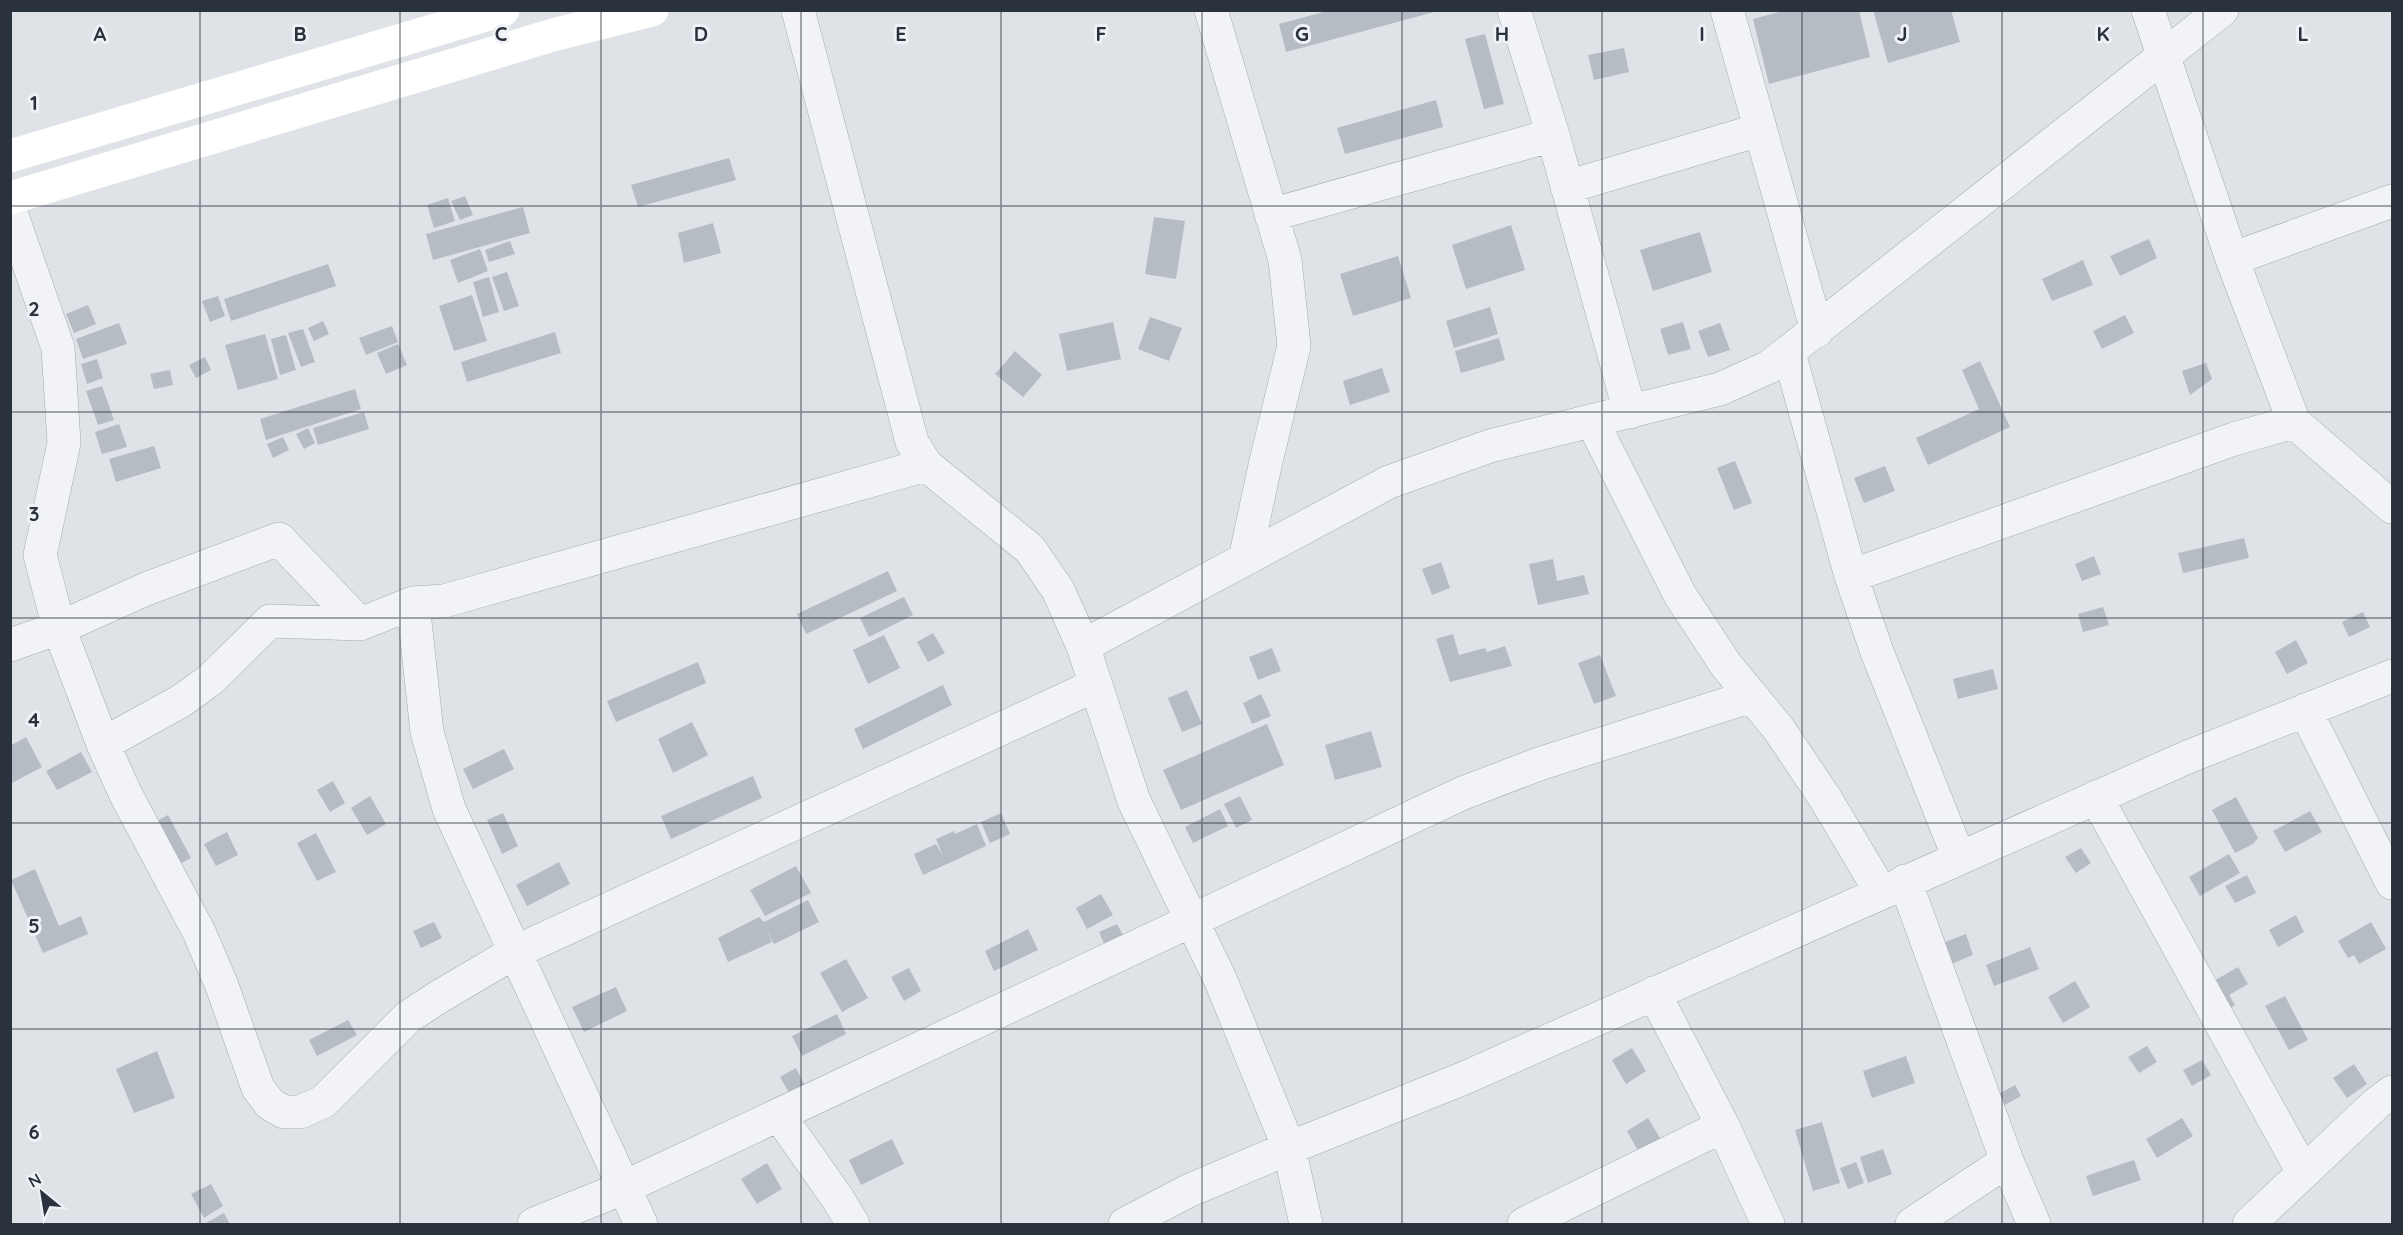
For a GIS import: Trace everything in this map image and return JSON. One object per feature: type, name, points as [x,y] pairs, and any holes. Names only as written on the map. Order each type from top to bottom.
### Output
[{"type":"street","points":[[10,156],[503,10]]},
{"type":"street","points":[[10,198],[553,35],[652,10]]},
{"type":"street","points":[[798,10],[912,442],[926,465],[1030,549],[1058,590],[1083,646],[1094,686],[1134,801],[1221,981],[1289,1148],[1306,1224]]},
{"type":"street","points":[[1212,10],[1284,260],[1294,346],[1245,559]]},
{"type":"street","points":[[1514,10],[1553,135],[1630,412]]},
{"type":"street","points":[[1727,10],[1817,331]]},
{"type":"street","points":[[2148,10],[2232,259],[2294,422],[2392,507]]},
{"type":"street","points":[[1083,646],[1389,483],[1490,446],[1720,389],[1769,367],[2222,10]]},
{"type":"street","points":[[1567,188],[1759,130]]},
{"type":"street","points":[[1271,215],[1553,135]]},
{"type":"street","points":[[2232,259],[2392,201]]},
{"type":"street","points":[[10,210],[58,348],[64,443],[40,555],[59,628],[103,744],[125,793],[199,932],[222,986],[258,1088],[270,1104],[284,1112],[300,1112],[323,1102],[408,1017],[515,952],[1094,686]]},
{"type":"street","points":[[1789,353],[1851,576],[1877,652],[1959,858]]},
{"type":"street","points":[[1592,421],[1680,595],[1726,665],[1778,728],[1825,798],[1893,887],[2034,1224]]},
{"type":"street","points":[[1851,576],[2234,439],[2294,422]]},
{"type":"street","points":[[103,744],[181,701],[210,680],[270,621],[360,624],[413,603],[444,601],[926,465]]},
{"type":"street","points":[[10,645],[59,628],[146,589],[279,540],[360,624]]},
{"type":"street","points":[[413,603],[427,732],[449,809],[641,1224]]},
{"type":"street","points":[[1125,1224],[1188,1191],[1462,1079],[2096,797],[2392,676]]},
{"type":"street","points":[[534,1224],[623,1188],[1463,793],[1539,764],[1752,696]]},
{"type":"street","points":[[2305,710],[2392,883]]},
{"type":"street","points":[[2096,797],[2303,1172]]},
{"type":"street","points":[[1654,993],[1723,1126],[1768,1224]]},
{"type":"street","points":[[2249,1224],[2377,1103],[2392,1092]]},
{"type":"street","points":[[779,1115],[838,1198],[853,1224]]},
{"type":"street","points":[[1524,1224],[1723,1126]]},
{"type":"street","points":[[1911,1224],[2007,1161]]},
{"type":"building","points":[[1331,10],[1438,11],[1286,52],[1279,24]]},
{"type":"building","points":[[1786,10],[1859,10],[1870,57],[1769,84],[1753,19]]},
{"type":"building","points":[[1873,10],[1951,10],[1960,42],[1888,63]]},
{"type":"building","points":[[1485,34],[1504,104],[1484,109],[1465,39]]},
{"type":"building","points":[[1624,48],[1629,72],[1594,80],[1588,55]]},
{"type":"building","points":[[1436,100],[1443,127],[1345,154],[1337,128]]},
{"type":"building","points":[[729,158],[736,180],[638,207],[631,185]]},
{"type":"building","points":[[465,196],[473,215],[460,220],[451,201]]},
{"type":"building","points":[[448,198],[455,221],[434,228],[427,205]]},
{"type":"building","points":[[523,207],[530,233],[433,260],[426,234]]},
{"type":"building","points":[[1154,217],[1185,221],[1176,279],[1145,274]]},
{"type":"building","points":[[713,223],[721,253],[684,263],[678,233]]},
{"type":"building","points":[[1511,225],[1525,270],[1466,289],[1452,245]]},
{"type":"building","points":[[1700,232],[1712,272],[1653,291],[1640,250]]},
{"type":"building","points":[[2149,239],[2157,258],[2120,276],[2110,256]]},
{"type":"building","points":[[510,241],[515,254],[489,262],[485,250]]},
{"type":"building","points":[[480,249],[488,271],[458,283],[450,260]]},
{"type":"building","points":[[1398,256],[1411,298],[1353,316],[1340,274]]},
{"type":"building","points":[[2083,260],[2093,285],[2052,301],[2042,279]]},
{"type":"building","points":[[328,264],[336,286],[231,321],[224,299]]},
{"type":"building","points":[[507,272],[519,306],[504,311],[492,277]]},
{"type":"building","points":[[489,277],[499,312],[483,317],[473,282]]},
{"type":"building","points":[[472,295],[487,341],[454,351],[439,306]]},
{"type":"building","points":[[218,296],[225,316],[210,322],[202,301]]},
{"type":"building","points":[[88,305],[96,324],[74,333],[66,314]]},
{"type":"building","points":[[1490,307],[1498,334],[1454,348],[1446,321]]},
{"type":"building","points":[[2125,315],[2134,333],[2102,349],[2093,331]]},
{"type":"building","points":[[1150,317],[1182,328],[1169,361],[1138,349]]},
{"type":"building","points":[[323,321],[329,334],[314,341],[308,328]]},
{"type":"building","points":[[1113,322],[1121,359],[1067,371],[1059,334]]},
{"type":"building","points":[[1683,322],[1691,349],[1668,355],[1660,329]]},
{"type":"building","points":[[119,323],[127,344],[83,359],[76,339]]},
{"type":"building","points":[[1720,323],[1730,350],[1708,357],[1698,331]]},
{"type":"building","points":[[392,326],[398,342],[366,355],[359,338]]},
{"type":"building","points":[[303,329],[315,362],[301,367],[288,333]]},
{"type":"building","points":[[555,332],[561,353],[467,382],[461,362]]},
{"type":"building","points":[[265,334],[278,379],[238,390],[225,345]]},
{"type":"building","points":[[286,335],[296,370],[280,375],[271,339]]},
{"type":"building","points":[[1499,338],[1505,360],[1461,373],[1455,351]]},
{"type":"building","points":[[398,344],[407,365],[386,374],[377,353]]},
{"type":"building","points":[[1015,351],[1042,375],[1023,397],[995,374]]},
{"type":"building","points":[[205,357],[211,370],[196,378],[189,365]]},
{"type":"building","points":[[97,359],[103,378],[87,384],[81,364]]},
{"type":"building","points":[[1980,361],[2010,427],[1928,465],[1916,438],[1979,409],[1962,370]]},
{"type":"building","points":[[2206,363],[2212,379],[2190,395],[2182,371]]},
{"type":"building","points":[[1382,368],[1390,392],[1350,405],[1343,381]]},
{"type":"building","points":[[170,370],[173,385],[154,389],[150,374]]},
{"type":"building","points":[[102,386],[114,420],[98,425],[86,391]]},
{"type":"building","points":[[355,389],[361,409],[266,440],[260,419]]},
{"type":"building","points":[[364,412],[369,429],[318,445],[313,428]]},
{"type":"building","points":[[119,424],[127,447],[102,454],[95,432]]},
{"type":"building","points":[[308,428],[315,443],[304,449],[296,434]]},
{"type":"building","points":[[283,437],[289,450],[273,458],[267,444]]},
{"type":"building","points":[[154,446],[161,468],[116,482],[109,459]]},
{"type":"building","points":[[1735,461],[1752,503],[1734,510],[1717,468]]},
{"type":"building","points":[[1885,466],[1895,491],[1864,503],[1854,478]]},
{"type":"building","points":[[2244,538],[2249,558],[2183,573],[2178,553]]},
{"type":"building","points":[[2094,556],[2101,574],[2082,581],[2075,564]]},
{"type":"building","points":[[1553,559],[1557,581],[1584,575],[1589,594],[1538,605],[1529,564]]},
{"type":"building","points":[[1441,562],[1450,588],[1432,595],[1422,569]]},
{"type":"building","points":[[888,571],[897,591],[806,634],[797,614]]},
{"type":"building","points":[[904,597],[913,615],[869,637],[860,618]]},
{"type":"building","points":[[2103,607],[2109,625],[2083,632],[2078,614]]},
{"type":"building","points":[[2363,612],[2370,627],[2349,637],[2342,622]]},
{"type":"building","points":[[933,633],[945,653],[928,662],[917,642]]},
{"type":"building","points":[[1453,634],[1459,655],[1485,648],[1487,652],[1505,646],[1512,666],[1450,682],[1436,639]]},
{"type":"building","points":[[884,635],[900,668],[868,684],[853,650]]},
{"type":"building","points":[[2296,640],[2308,663],[2287,674],[2275,652]]},
{"type":"building","points":[[1272,648],[1281,671],[1258,680],[1249,657]]},
{"type":"building","points":[[1600,655],[1616,696],[1594,704],[1578,663]]},
{"type":"building","points":[[698,662],[706,683],[616,722],[607,701]]},
{"type":"building","points":[[1993,669],[1998,689],[1958,699],[1953,679]]},
{"type":"building","points":[[943,685],[952,705],[863,749],[854,729]]},
{"type":"building","points":[[1187,690],[1202,724],[1182,732],[1168,698]]},
{"type":"building","points":[[1261,694],[1271,716],[1252,724],[1243,703]]},
{"type":"building","points":[[692,722],[708,755],[673,773],[658,739]]},
{"type":"building","points":[[1267,724],[1284,765],[1181,810],[1163,770]]},
{"type":"building","points":[[1371,731],[1382,767],[1335,780],[1325,745]]},
{"type":"building","points":[[26,737],[42,767],[10,784],[10,746]]},
{"type":"building","points":[[504,749],[514,769],[473,789],[463,769]]},
{"type":"building","points":[[81,752],[92,772],[57,790],[46,771]]},
{"type":"building","points":[[753,776],[762,798],[671,839],[661,816]]},
{"type":"building","points":[[333,781],[345,803],[330,812],[317,790]]},
{"type":"building","points":[[370,796],[386,824],[367,835],[351,808]]},
{"type":"building","points":[[1240,796],[1252,820],[1236,828],[1224,804]]},
{"type":"building","points":[[2236,797],[2258,838],[2253,844],[2235,853],[2212,810]]},
{"type":"building","points":[[1220,809],[1228,826],[1193,843],[1185,827]]},
{"type":"building","points":[[2310,811],[2322,832],[2285,852],[2273,831]]},
{"type":"building","points":[[503,813],[518,846],[502,854],[487,820]]},
{"type":"building","points":[[1001,813],[1010,834],[990,843],[981,822]]},
{"type":"building","points":[[168,815],[191,858],[168,870],[145,827]]},
{"type":"building","points":[[977,824],[986,846],[923,875],[914,854],[936,844],[943,856],[936,839],[954,831],[955,834]]},
{"type":"building","points":[[227,832],[238,855],[216,866],[204,844]]},
{"type":"building","points":[[316,833],[336,872],[317,881],[297,843]]},
{"type":"building","points":[[2081,848],[2091,863],[2076,873],[2065,857]]},
{"type":"building","points":[[2229,854],[2240,873],[2200,896],[2189,877]]},
{"type":"building","points":[[559,862],[570,884],[527,906],[516,885]]},
{"type":"building","points":[[796,866],[811,893],[765,916],[750,890]]},
{"type":"building","points":[[35,869],[59,926],[81,916],[88,934],[43,953],[11,880]]},
{"type":"building","points":[[2247,875],[2256,893],[2235,903],[2225,886]]},
{"type":"building","points":[[1101,894],[1113,915],[1087,929],[1076,908]]},
{"type":"building","points":[[808,900],[819,922],[774,944],[766,929],[772,942],[728,962],[718,938],[759,917],[764,922]]},
{"type":"building","points":[[2296,915],[2304,932],[2278,947],[2269,930]]},
{"type":"building","points":[[434,922],[442,938],[421,948],[413,931]]},
{"type":"building","points":[[2371,922],[2386,949],[2359,964],[2354,955],[2348,958],[2338,941]]},
{"type":"building","points":[[1117,924],[1126,941],[1107,950],[1099,932]]},
{"type":"building","points":[[1028,929],[1038,950],[994,971],[985,951]]},
{"type":"building","points":[[1966,934],[1973,955],[1951,964],[1943,943]]},
{"type":"building","points":[[2030,947],[2039,969],[1994,986],[1986,965]]},
{"type":"building","points":[[846,959],[868,998],[842,1012],[820,973]]},
{"type":"building","points":[[2238,967],[2248,984],[2229,995],[2235,1005],[2222,1013],[2205,986]]},
{"type":"building","points":[[909,968],[921,991],[904,1001],[891,977]]},
{"type":"building","points":[[2075,981],[2090,1007],[2063,1023],[2048,997]]},
{"type":"building","points":[[616,987],[627,1011],[584,1032],[572,1007]]},
{"type":"building","points":[[2285,996],[2308,1040],[2289,1050],[2265,1006]]},
{"type":"building","points":[[837,1014],[846,1034],[802,1056],[792,1036]]},
{"type":"building","points":[[348,1020],[357,1035],[317,1056],[309,1040]]},
{"type":"building","points":[[2147,1046],[2157,1062],[2139,1073],[2128,1057]]},
{"type":"building","points":[[1632,1048],[1646,1071],[1626,1084],[1612,1060]]},
{"type":"building","points":[[157,1051],[175,1098],[134,1113],[116,1069]]},
{"type":"building","points":[[1906,1056],[1915,1083],[1872,1098],[1863,1071]]},
{"type":"building","points":[[2202,1060],[2211,1075],[2192,1086],[2183,1070]]},
{"type":"building","points":[[2354,1064],[2367,1084],[2347,1098],[2333,1078]]},
{"type":"building","points":[[796,1068],[807,1090],[792,1098],[780,1077]]},
{"type":"building","points":[[2015,1085],[2021,1096],[2003,1106],[1997,1095]]},
{"type":"building","points":[[1648,1118],[1663,1143],[1641,1156],[1627,1131]]},
{"type":"building","points":[[2182,1118],[2193,1136],[2157,1158],[2146,1139]]},
{"type":"building","points":[[1822,1122],[1840,1183],[1813,1191],[1795,1130]]},
{"type":"building","points":[[892,1139],[904,1164],[861,1185],[849,1160]]},
{"type":"building","points":[[1883,1149],[1892,1174],[1868,1183],[1860,1157]]},
{"type":"building","points":[[2134,1160],[2141,1180],[2093,1196],[2086,1176]]},
{"type":"building","points":[[1856,1162],[1864,1183],[1848,1189],[1840,1168]]},
{"type":"building","points":[[767,1163],[782,1189],[757,1204],[741,1179]]},
{"type":"building","points":[[211,1184],[223,1206],[204,1218],[191,1194]]},
{"type":"building","points":[[224,1213],[230,1224],[204,1224]]}]
